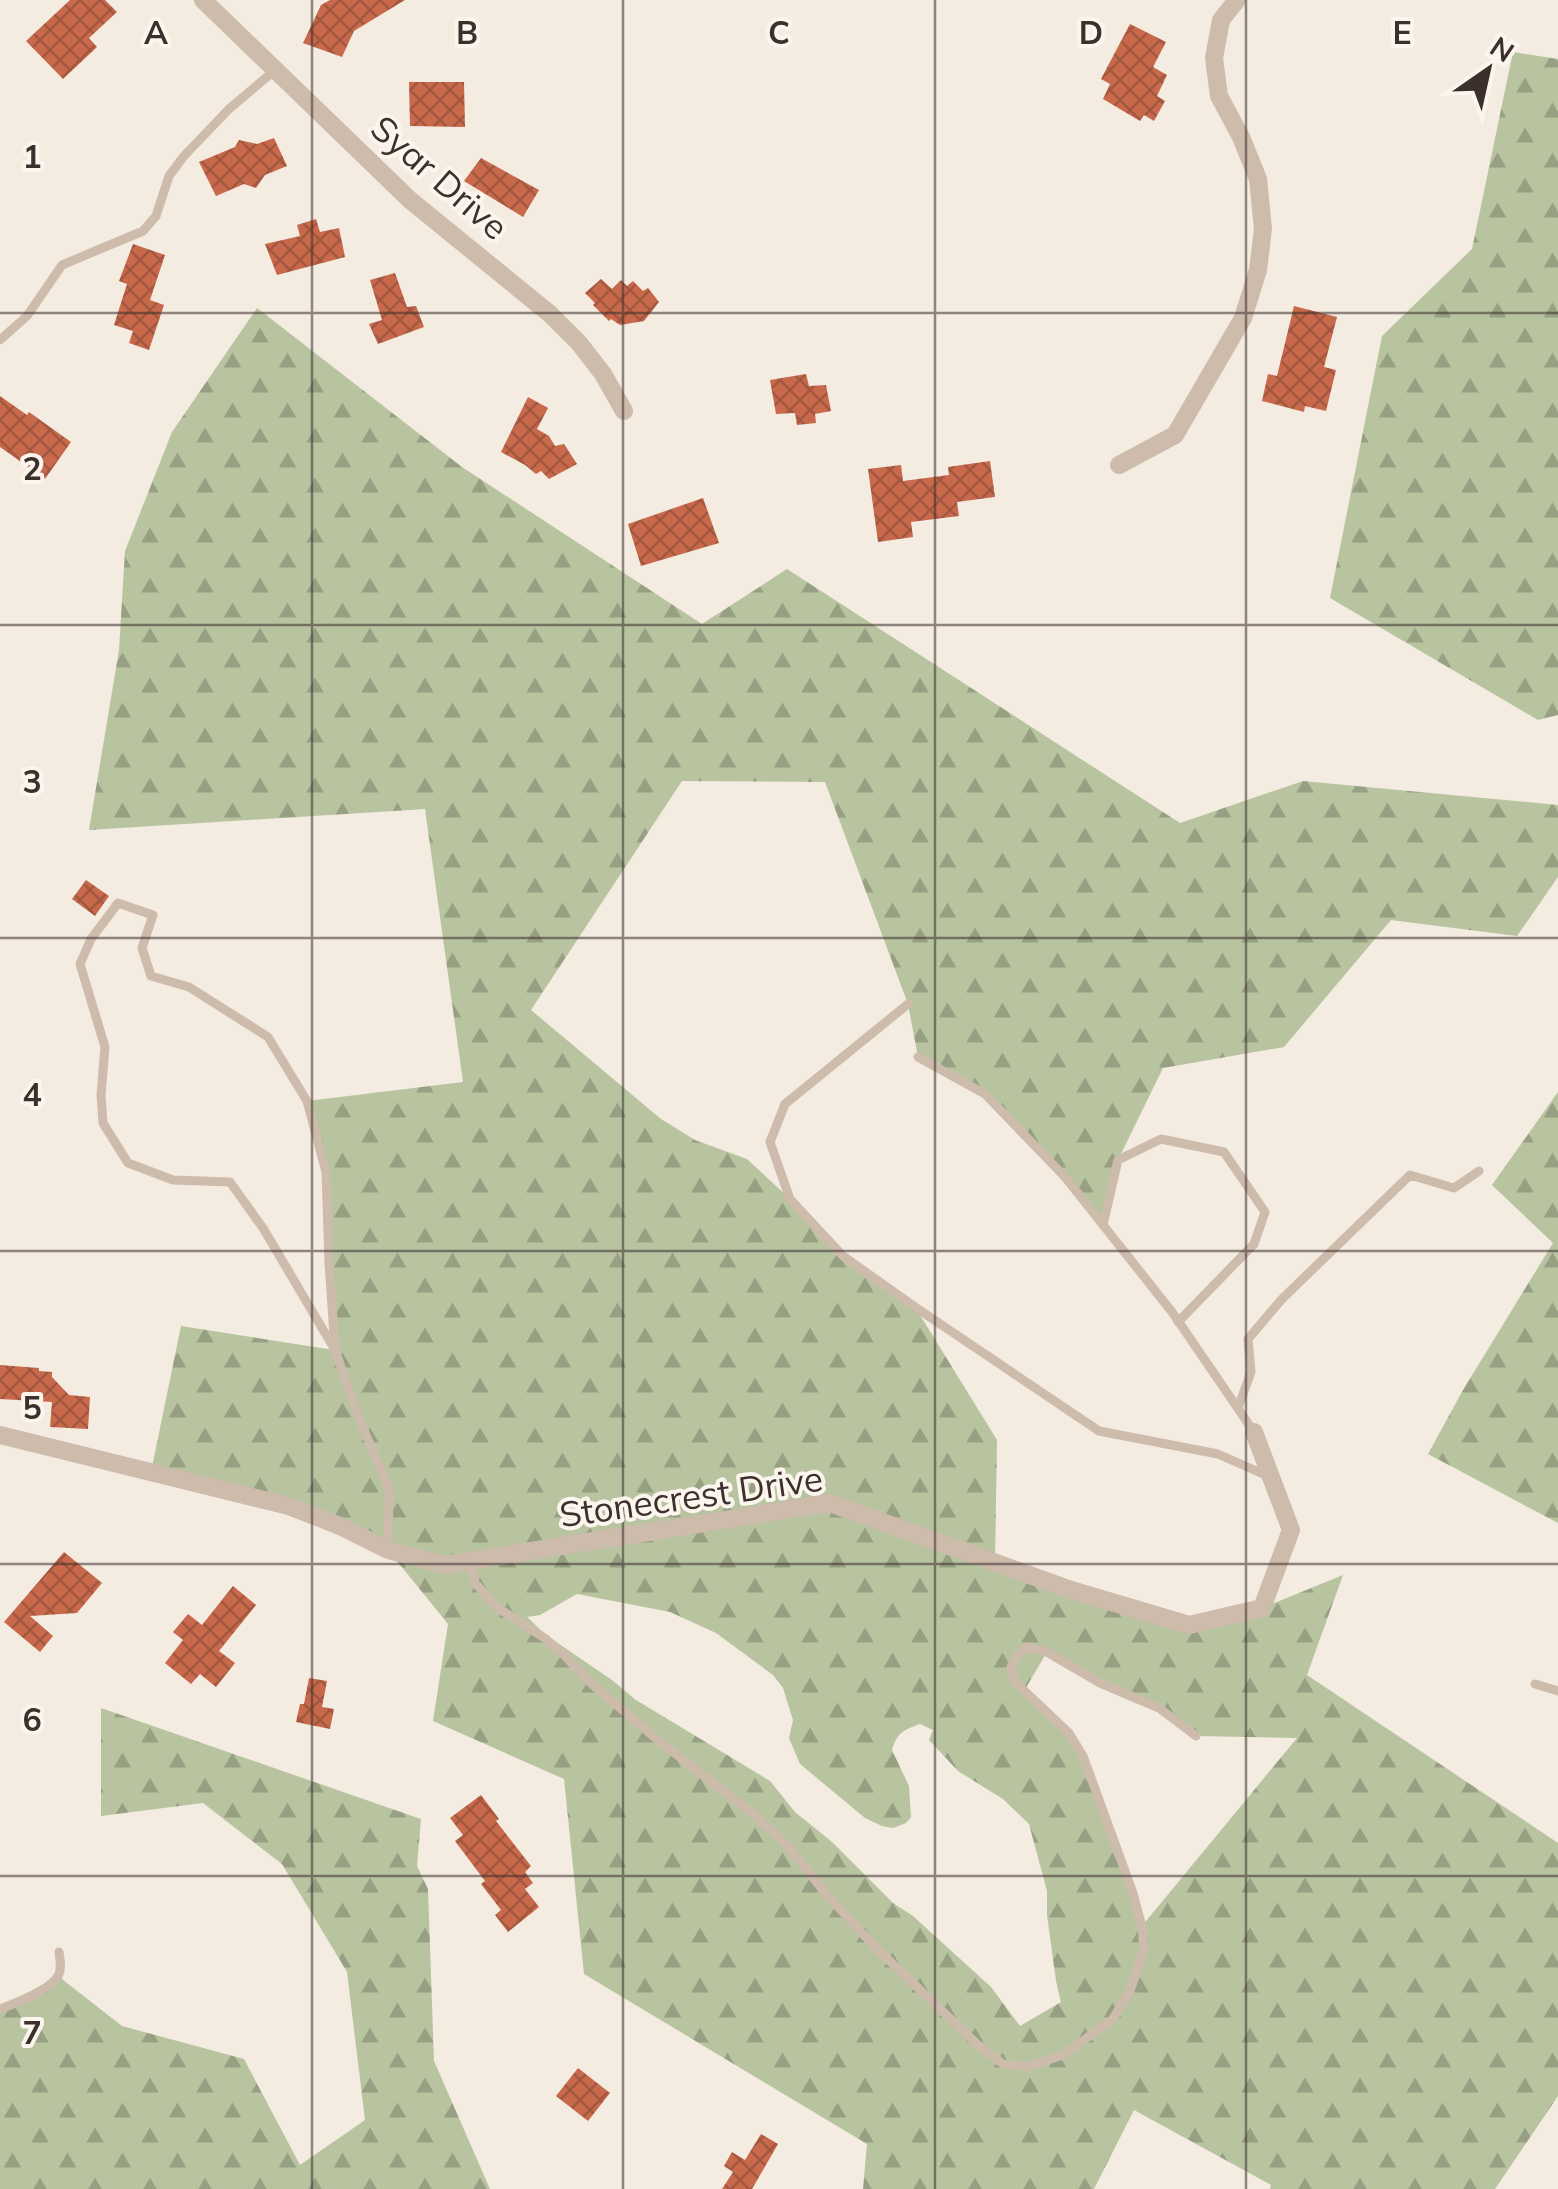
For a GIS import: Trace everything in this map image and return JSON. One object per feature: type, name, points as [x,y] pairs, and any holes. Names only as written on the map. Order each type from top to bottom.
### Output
[{"type":"street","points":[[1119,465],[1175,435],[1243,318],[1258,270],[1263,229],[1258,179],[1219,96],[1214,58],[1221,20],[1236,0]]},
{"type":"street","name":"Syar Drive","points":[[209,2],[410,200],[579,342],[624,411]]},
{"type":"street","name":"Stonecrest Drive","points":[[0,1436],[289,1506],[388,1550],[444,1566],[830,1503],[1071,1590],[1189,1625],[1262,1608],[1291,1530],[1254,1432]]},
{"type":"lane","points":[[0,340],[27,316],[62,265],[143,231],[156,216],[169,176],[184,156],[229,109],[276,70]]},
{"type":"lane","points":[[335,1350],[326,1172],[307,1102],[268,1037],[189,987],[151,976],[142,948],[153,915],[118,903],[91,939],[80,964],[105,1047],[102,1123],[128,1163],[173,1180],[230,1182],[263,1228],[335,1350],[389,1488],[388,1550]]},
{"type":"lane","points":[[908,1004],[785,1104],[770,1142],[790,1200],[843,1256],[1100,1431],[1218,1454],[1272,1478]]},
{"type":"lane","points":[[918,1056],[985,1094],[1065,1177],[1178,1322],[1254,1432]]},
{"type":"lane","points":[[1103,1225],[1118,1160],[1160,1139],[1224,1152],[1265,1212],[1254,1244],[1178,1322]]},
{"type":"lane","points":[[1238,1408],[1251,1372],[1248,1339],[1282,1299],[1410,1175],[1454,1188],[1478,1171]]},
{"type":"lane","points":[[468,1562],[476,1583],[498,1608],[546,1639],[659,1741],[752,1813],[787,1845],[876,1948],[1003,2064],[1026,2067],[1062,2055],[1112,2020],[1130,1991],[1144,1949],[1133,1892],[1083,1756],[1069,1732],[1014,1681],[1011,1667],[1017,1655],[1027,1647],[1047,1652],[1100,1683],[1159,1708],[1196,1736]]},
{"type":"lane","points":[[1535,1684],[1558,1691]]},
{"type":"lane","points":[[0,2010],[48,1986],[58,1976],[59,1952]]},
{"type":"green space","points":[[1513,52],[1558,59],[1558,715],[1538,720],[1330,598],[1382,336],[1472,249]]},
{"type":"green space","points":[[257,308],[462,467],[702,624],[787,569],[1180,823],[1303,781],[1558,805],[1558,877],[1517,936],[1391,920],[1284,1047],[1163,1068],[1118,1160],[1103,1225],[985,1095],[918,1057],[908,1004],[825,782],[682,781],[531,1010],[661,1119],[695,1140],[747,1159],[843,1256],[915,1307],[997,1440],[995,1563],[1189,1625],[1262,1608],[1343,1575],[1307,1675],[1558,1843],[1558,2096],[1495,2189],[1270,2189],[1271,2185],[1134,2110],[1094,2189],[863,2189],[867,2144],[584,1974],[564,1779],[433,1721],[448,1624],[388,1550],[340,1526],[151,1472],[181,1326],[334,1350],[326,1172],[307,1101],[463,1082],[425,809],[89,830],[119,650],[125,551],[172,432]],"holes":[[[577,1594],[670,1612],[716,1633],[773,1675],[783,1688],[793,1720],[789,1738],[800,1764],[865,1818],[882,1826],[893,1828],[911,1817],[909,1786],[892,1750],[896,1740],[905,1730],[920,1724],[933,1730],[929,1740],[958,1771],[1003,1799],[1029,1824],[1047,1891],[1047,1915],[1061,2002],[1020,2026],[991,1987],[795,1812],[770,1781],[636,1700],[527,1617],[540,1615]],[[1047,1652],[1159,1708],[1196,1736],[1297,1738],[1142,1926],[1106,1821],[1069,1733],[1024,1691]]]},
{"type":"green space","points":[[1558,1092],[1558,1523],[1428,1454],[1553,1243],[1492,1185]]},
{"type":"green space","points":[[101,1708],[421,1819],[417,1866],[428,1889],[434,2061],[490,2189],[0,2189],[0,2009],[58,1976],[122,2026],[244,2059],[300,2165],[365,2120],[347,1972],[282,1864],[203,1803],[101,1816]]},
{"type":"building","points":[[70,0],[105,0],[117,12],[89,38],[97,47],[63,79],[26,41]]},
{"type":"building","points":[[330,0],[405,0],[354,31],[342,57],[303,43],[321,5]]},
{"type":"building","points":[[1130,24],[1166,42],[1153,67],[1167,75],[1157,96],[1165,101],[1154,121],[1144,115],[1140,121],[1103,99],[1110,84],[1101,79]]},
{"type":"building","points":[[409,82],[464,82],[465,127],[410,126]]},
{"type":"building","points":[[274,138],[287,166],[265,175],[256,188],[244,184],[216,196],[199,162],[235,147],[239,140],[257,144]]},
{"type":"building","points":[[481,158],[539,190],[523,217],[464,181]]},
{"type":"building","points":[[316,219],[320,232],[339,228],[345,257],[277,275],[265,244],[300,236],[297,225]]},
{"type":"building","points":[[133,244],[165,255],[150,300],[164,305],[149,350],[129,343],[133,331],[114,325],[127,284],[119,281]]},
{"type":"building","points":[[395,273],[407,307],[416,306],[424,327],[378,344],[369,324],[382,320],[370,280]]},
{"type":"building","points":[[601,279],[612,289],[621,280],[627,286],[633,281],[643,291],[648,288],[659,302],[644,321],[620,325],[609,321],[585,293]]},
{"type":"building","points":[[1294,306],[1337,317],[1324,367],[1336,370],[1326,411],[1305,406],[1304,412],[1262,401],[1268,374],[1277,376]]},
{"type":"building","points":[[806,374],[809,386],[826,385],[831,411],[815,414],[816,423],[797,425],[795,413],[776,414],[770,380]]},
{"type":"building","points":[[0,396],[71,442],[45,479],[0,447]]},
{"type":"building","points":[[528,397],[548,408],[537,429],[549,436],[555,446],[564,444],[577,464],[549,479],[541,471],[536,474],[501,452]]},
{"type":"building","points":[[990,461],[995,497],[957,502],[959,516],[911,522],[913,537],[878,542],[868,469],[901,465],[903,481],[949,475],[948,467]]},
{"type":"building","points":[[703,498],[719,543],[641,566],[628,524]]},
{"type":"building","points":[[86,880],[109,896],[95,916],[72,899]]},
{"type":"building","points":[[0,1365],[52,1372],[69,1395],[90,1397],[88,1429],[50,1427],[52,1402],[0,1399]]},
{"type":"building","points":[[64,1552],[102,1583],[77,1613],[30,1616],[53,1636],[40,1652],[4,1622]]},
{"type":"building","points":[[233,1586],[256,1605],[219,1651],[235,1663],[216,1687],[200,1674],[191,1684],[165,1663],[183,1640],[173,1632],[188,1614],[202,1625]]},
{"type":"building","points":[[309,1678],[327,1681],[322,1707],[334,1709],[330,1729],[296,1722]]},
{"type":"building","points":[[481,1795],[531,1866],[525,1872],[533,1883],[525,1889],[539,1907],[508,1932],[495,1915],[501,1910],[481,1884],[485,1881],[455,1841],[463,1835],[450,1818]]},
{"type":"building","points":[[578,2068],[610,2093],[588,2121],[556,2096]]},
{"type":"building","points":[[761,2134],[778,2144],[752,2189],[722,2189],[733,2172],[724,2166],[732,2152],[745,2160]]}]
